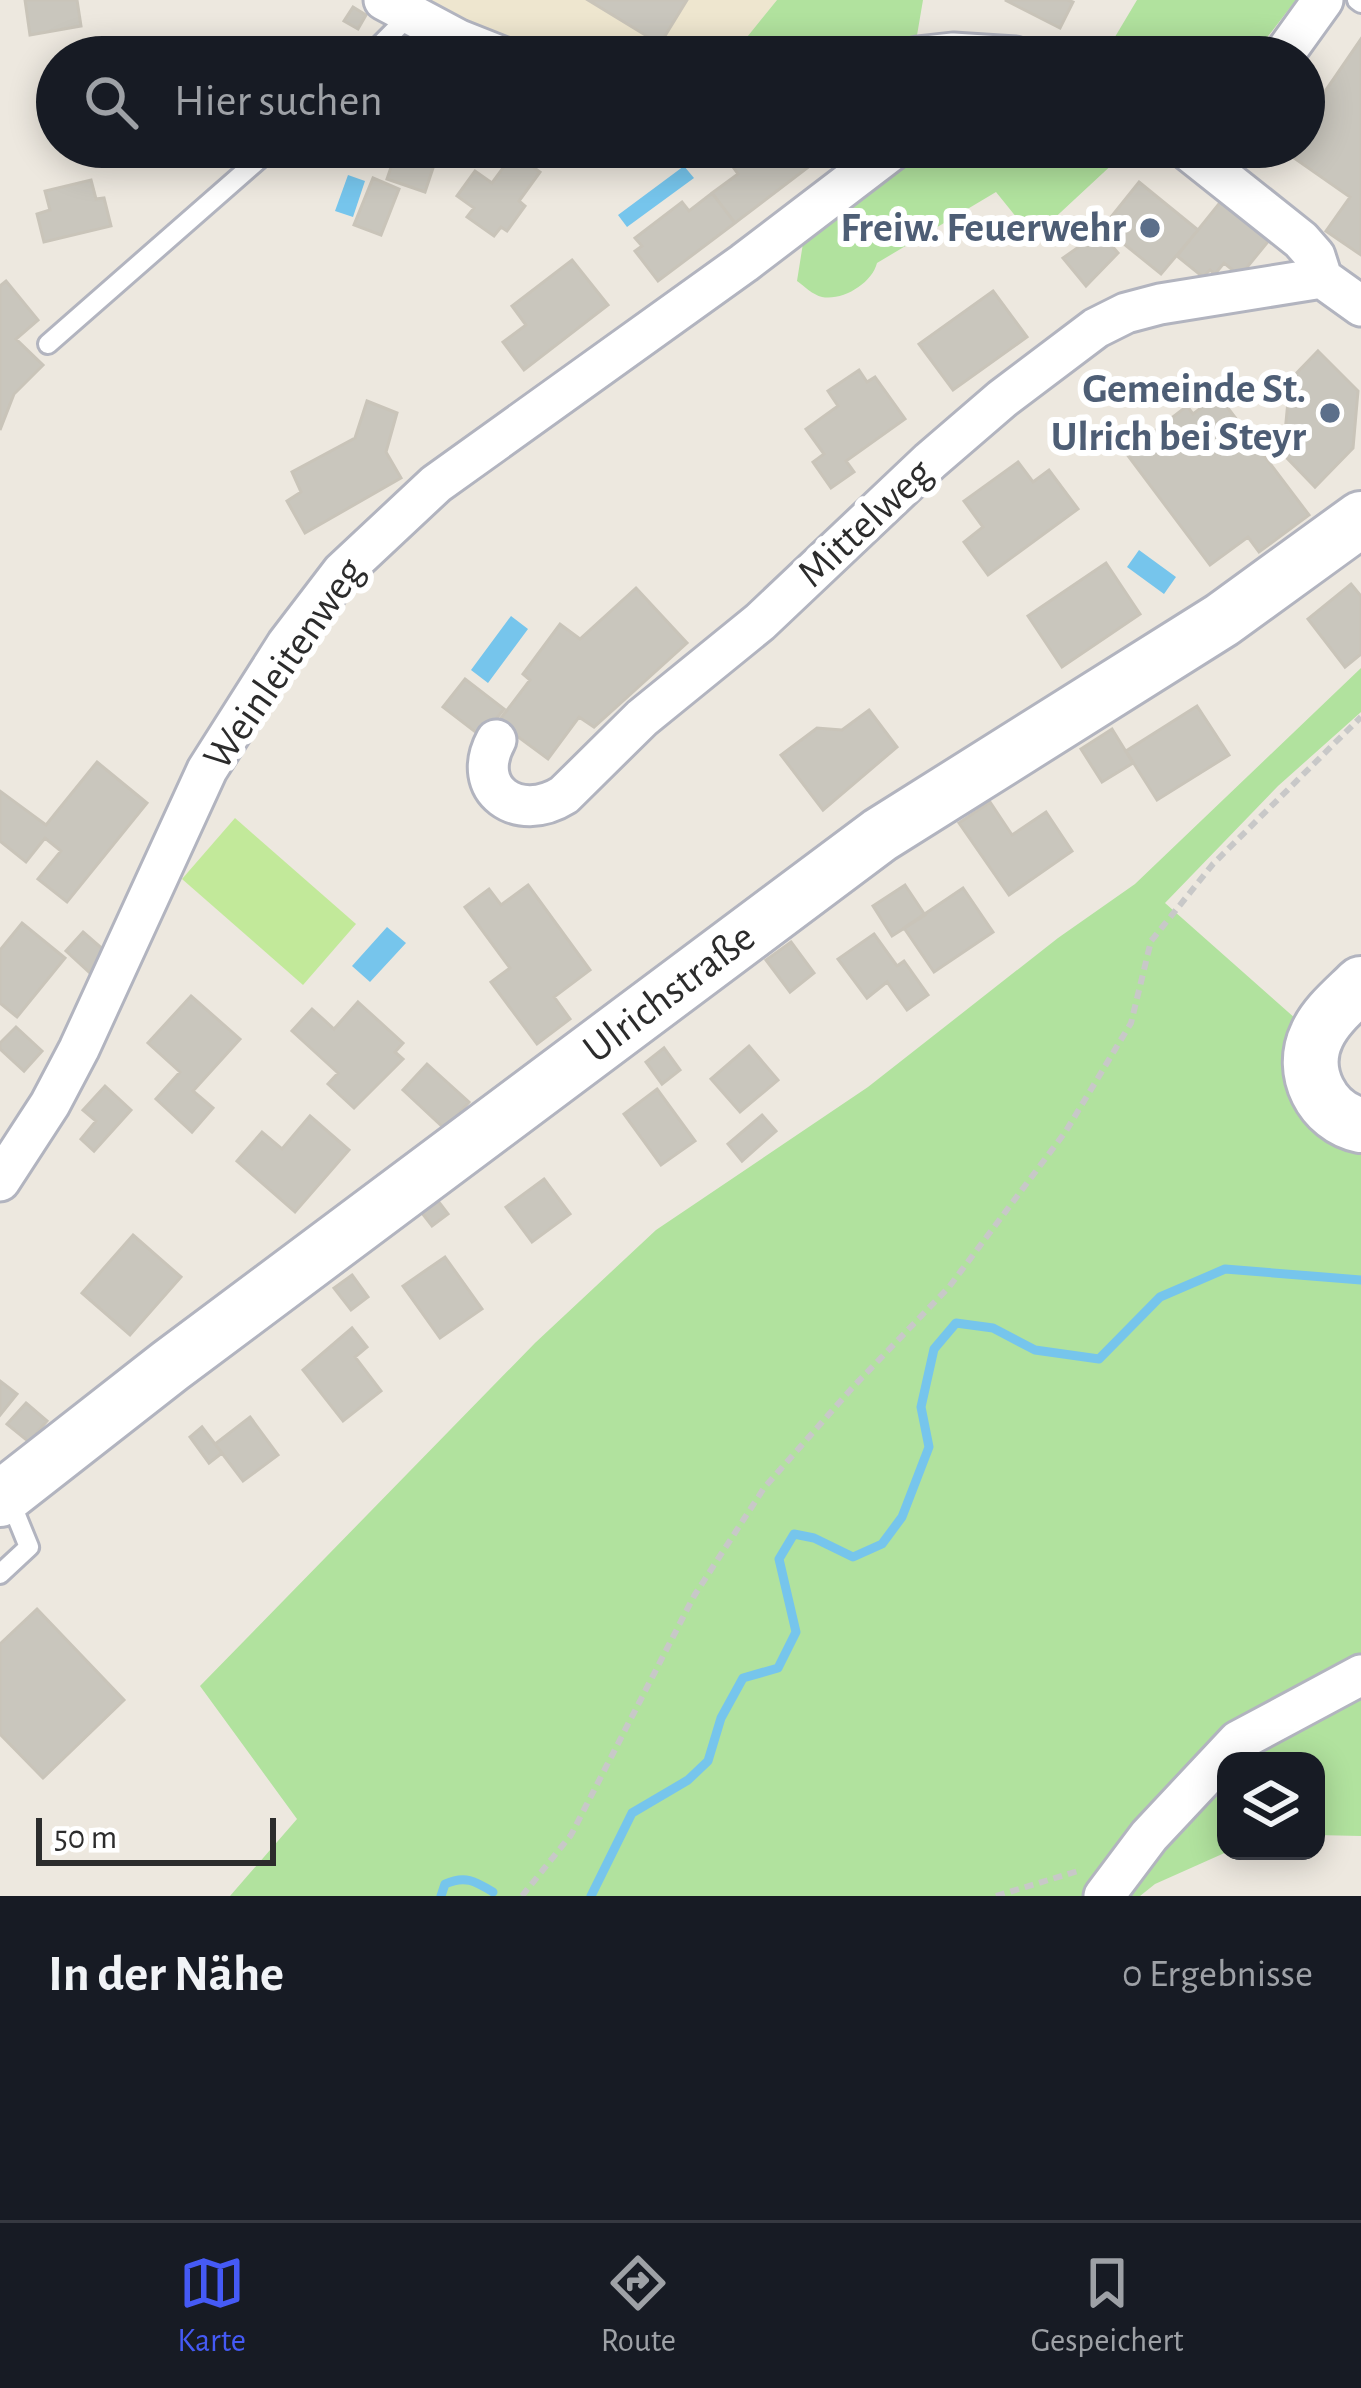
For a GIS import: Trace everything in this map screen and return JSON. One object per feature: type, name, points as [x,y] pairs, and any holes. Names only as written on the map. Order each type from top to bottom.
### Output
[{"type":"street","points":[[1297,36],[1323,0]]},
{"type":"street","points":[[397,8],[457,36]]},
{"type":"street","name":"Weinleitenweg","points":[[0,1181],[79,1049],[207,770],[275,662],[342,572],[436,484],[868,168]]},
{"type":"street","points":[[1220,168],[1316,256],[1322,278],[1361,306]]},
{"type":"street","name":"Mittelweg","points":[[496,740],[489,752],[488,773],[499,792],[520,807],[547,806],[674,690],[760,622],[930,461],[1096,328],[1160,304],[1322,278]]},
{"type":"street","name":"Ulrichstraße","points":[[2,1493],[880,835],[1222,620],[1361,519]]},
{"type":"street","points":[[1361,983],[1318,1030],[1310,1063],[1321,1098],[1345,1121],[1361,1126]]},
{"type":"street","points":[[1100,1881],[1238,1741],[1361,1675]]},
{"type":"lane","points":[[380,36],[397,8]]},
{"type":"lane","points":[[48,344],[248,168]]},
{"type":"lane","points":[[0,1574],[29,1547],[2,1493]]},
{"type":"path","points":[[521,1896],[571,1835],[694,1596],[764,1488],[949,1287],[1066,1131],[1131,1023],[1151,941],[1213,864],[1361,717]]},
{"type":"path","points":[[996,1896],[1037,1880],[1100,1881]]},
{"type":"shaded area","points":[[403,0],[777,0],[748,36],[467,36]]},
{"type":"green space","points":[[777,0],[923,0],[917,36],[748,36]]},
{"type":"green space","points":[[1137,0],[1296,0],[1268,36],[1116,36]]},
{"type":"green space","points":[[888,168],[1108,168],[1033,238],[996,192],[877,263],[863,284],[830,298],[797,281],[804,237]]},
{"type":"green space","points":[[1361,668],[1361,712],[1278,786],[1165,903],[1296,1019],[1361,1137],[1361,1836],[1325,1835],[1325,1752],[1217,1752],[1217,1856],[1155,1884],[1140,1896],[230,1896],[297,1819],[200,1686],[535,1343],[656,1230],[868,1087],[1058,938],[1135,884]]},
{"type":"green space","points":[[235,818],[356,924],[303,985],[182,879]]},
{"type":"water","points":[[681,168],[694,178],[627,227],[618,215]]},
{"type":"water","points":[[348,175],[365,181],[353,217],[335,211]]},
{"type":"water","points":[[1139,550],[1176,577],[1164,594],[1127,567]]},
{"type":"water","points":[[511,616],[528,629],[488,683],[471,670]]},
{"type":"water","points":[[387,927],[406,943],[370,982],[352,966]]},
{"type":"building","points":[[25,0],[77,0],[81,26],[30,35]]},
{"type":"building","points":[[588,0],[687,0],[665,36],[647,36]]},
{"type":"building","points":[[1005,0],[1068,0],[1073,2],[1060,28]]},
{"type":"building","points":[[353,7],[366,15],[358,29],[344,21]]},
{"type":"building","points":[[1361,39],[1361,255],[1326,231],[1350,197],[1308,168],[1325,168],[1325,91]]},
{"type":"building","points":[[391,168],[433,168],[425,192],[387,179]]},
{"type":"building","points":[[503,168],[540,172],[519,201],[525,206],[507,231],[501,227],[494,236],[467,217],[474,208],[457,196],[475,171],[492,183]]},
{"type":"building","points":[[734,168],[807,168],[735,223],[712,193],[738,174]]},
{"type":"building","points":[[373,178],[399,189],[381,235],[354,225]]},
{"type":"building","points":[[91,180],[96,199],[104,198],[111,226],[44,242],[37,214],[50,210],[45,191]]},
{"type":"building","name":"Freiw. Feuerwehr","points":[[1139,182],[1198,230],[1161,274],[1103,227]]},
{"type":"building","points":[[712,193],[735,223],[658,281],[635,251],[642,246],[635,238],[682,202],[689,211]]},
{"type":"building","points":[[1222,200],[1270,239],[1240,276],[1224,263],[1215,274],[1210,270],[1203,277],[1177,256]]},
{"type":"building","points":[[1100,232],[1118,253],[1086,286],[1063,258]]},
{"type":"building","points":[[572,260],[608,305],[524,370],[503,342],[526,325],[512,306]]},
{"type":"building","points":[[6,281],[38,320],[16,339],[43,365],[14,394],[0,430],[0,286]]},
{"type":"building","points":[[993,291],[1027,337],[953,390],[919,344]]},
{"type":"building","points":[[1318,351],[1358,391],[1353,448],[1315,487],[1283,454],[1290,380]]},
{"type":"building","points":[[859,370],[867,382],[875,377],[905,419],[846,461],[854,472],[831,488],[813,462],[824,454],[806,429],[838,406],[828,391]]},
{"type":"building","points":[[1218,395],[1309,515],[1259,552],[1248,537],[1210,565],[1126,453],[1187,406],[1193,414]]},
{"type":"building","points":[[367,401],[397,413],[386,452],[401,478],[305,533],[287,501],[301,492],[292,472],[355,438]]},
{"type":"building","points":[[1018,462],[1033,482],[1049,470],[1078,509],[988,575],[964,542],[983,527],[964,501]]},
{"type":"building","points":[[1106,563],[1140,614],[1062,667],[1028,616]]},
{"type":"building","points":[[1351,584],[1361,596],[1361,654],[1345,667],[1308,619]]},
{"type":"building","points":[[636,588],[687,643],[594,727],[579,717],[548,759],[498,722],[530,680],[523,674],[560,624],[580,639]]},
{"type":"building","points":[[465,679],[504,709],[482,737],[443,707]]},
{"type":"building","points":[[1197,706],[1229,755],[1157,800],[1126,751]]},
{"type":"building","points":[[869,710],[897,747],[823,810],[781,755],[817,728],[842,730]]},
{"type":"building","points":[[1112,729],[1133,763],[1102,782],[1081,749]]},
{"type":"building","points":[[97,762],[147,803],[67,902],[38,879],[61,851],[45,838],[26,862],[0,841],[0,791],[46,825]]},
{"type":"building","points":[[990,802],[1012,835],[1046,812],[1072,851],[1009,895],[959,823]]},
{"type":"building","points":[[528,885],[590,970],[554,997],[570,1019],[537,1044],[491,982],[510,968],[465,907],[489,889],[501,905]]},
{"type":"building","points":[[905,885],[925,915],[892,936],[873,906]]},
{"type":"building","points":[[963,888],[993,932],[934,972],[904,928]]},
{"type":"building","points":[[22,923],[65,958],[17,1017],[0,1003],[0,950]]},
{"type":"building","points":[[83,932],[106,952],[89,972],[66,951]]},
{"type":"building","points":[[874,934],[897,966],[904,961],[928,995],[907,1010],[887,982],[867,998],[838,959]]},
{"type":"building","points":[[791,942],[814,973],[790,992],[766,960]]},
{"type":"building","points":[[191,996],[240,1039],[193,1091],[213,1108],[192,1132],[156,1099],[180,1072],[148,1043]]},
{"type":"building","points":[[358,1002],[403,1043],[395,1052],[403,1059],[354,1108],[328,1084],[338,1073],[292,1031],[312,1009],[334,1029]]},
{"type":"building","points":[[16,1027],[42,1051],[24,1071],[0,1049]]},
{"type":"building","points":[[749,1046],[778,1080],[740,1112],[711,1079]]},
{"type":"building","points":[[664,1048],[680,1070],[662,1084],[646,1062]]},
{"type":"building","points":[[427,1064],[469,1102],[445,1129],[403,1090]]},
{"type":"building","points":[[105,1086],[131,1110],[94,1151],[81,1139],[96,1121],[83,1110]]},
{"type":"building","points":[[657,1089],[695,1141],[661,1165],[624,1114]]},
{"type":"building","points":[[762,1115],[776,1131],[742,1161],[728,1144]]},
{"type":"building","points":[[310,1116],[349,1150],[295,1212],[237,1161],[262,1132],[282,1149]]},
{"type":"building","points":[[544,1179],[570,1214],[532,1242],[506,1207]]},
{"type":"building","points":[[438,1201],[448,1214],[432,1226],[422,1213]]},
{"type":"building","points":[[133,1235],[181,1277],[130,1335],[82,1293]]},
{"type":"building","points":[[445,1257],[482,1309],[440,1338],[403,1286]]},
{"type":"building","points":[[352,1275],[368,1297],[351,1310],[334,1288]]},
{"type":"building","points":[[352,1328],[367,1347],[355,1357],[381,1391],[343,1421],[303,1370]]},
{"type":"building","points":[[0,1381],[17,1394],[0,1415]]},
{"type":"building","points":[[26,1403],[47,1421],[29,1442],[7,1424]]},
{"type":"building","points":[[250,1417],[278,1455],[243,1481],[215,1444]]},
{"type":"building","points":[[202,1427],[222,1453],[209,1463],[190,1437]]},
{"type":"building","points":[[37,1609],[124,1700],[43,1778],[0,1734],[0,1644]]},
{"type":"waterway","points":[[591,1896],[632,1813],[688,1780],[708,1761],[721,1718],[743,1678],[778,1668],[796,1632],[779,1559],[794,1534],[853,1557],[882,1544],[902,1517],[929,1447],[921,1407],[934,1349],[956,1323],[993,1328],[1035,1350],[1099,1359],[1160,1297],[1225,1269],[1361,1280]]},
{"type":"waterway","points":[[441,1896],[445,1884],[458,1880],[475,1882],[493,1892]]},
{"type":"place","name":"Freiw. Feuerwehr","points":[[1150,228]]},
{"type":"place","name":"Gemeinde St. Ulrich bei Steyr","points":[[1330,413]]}]
